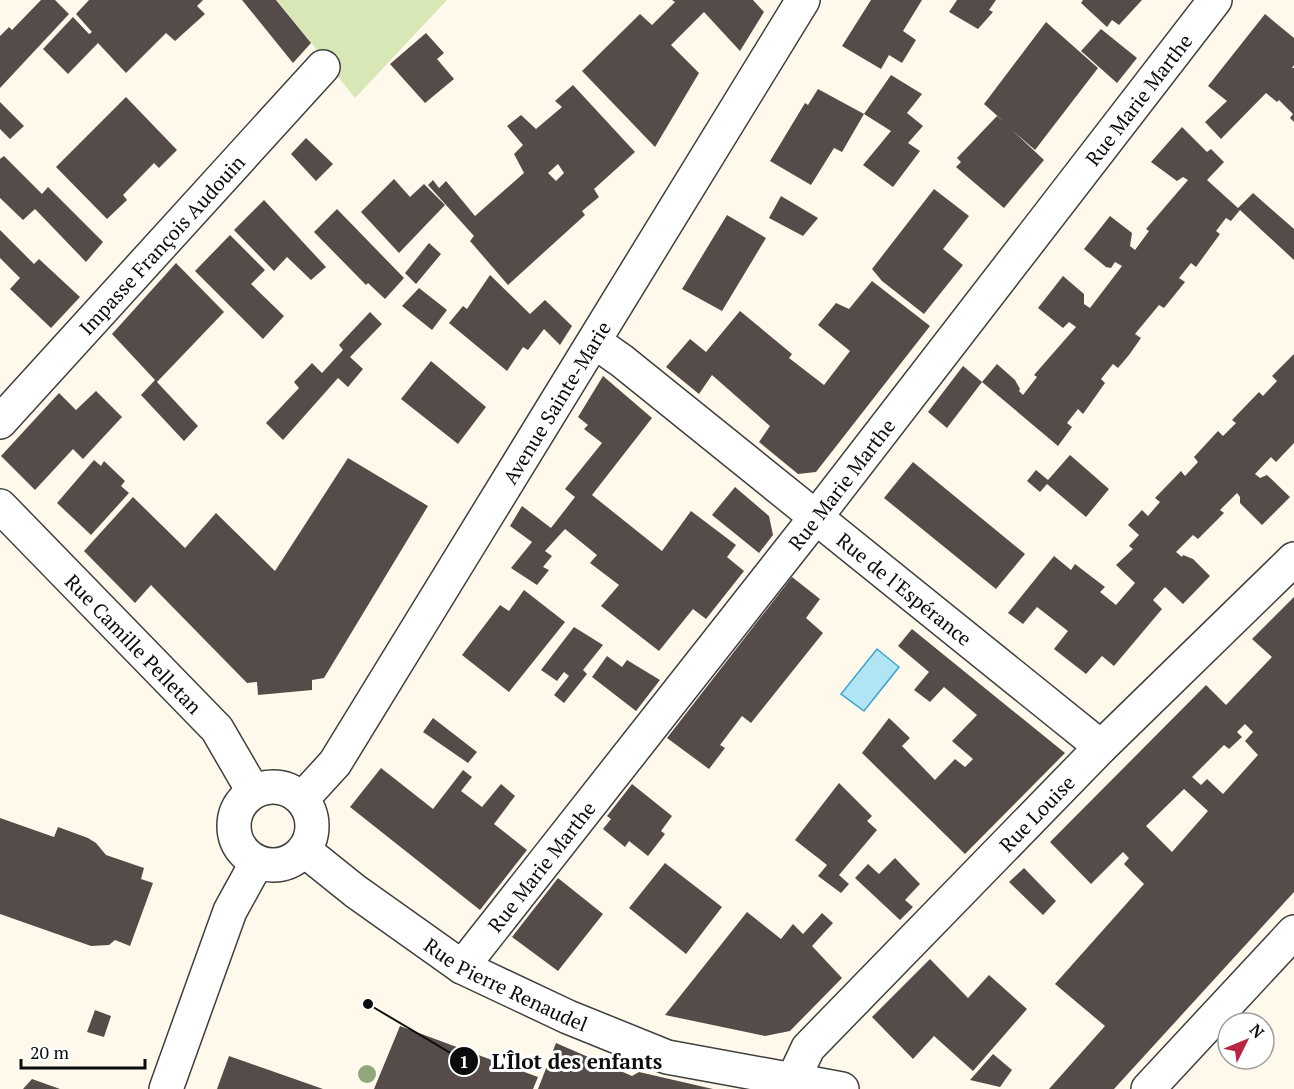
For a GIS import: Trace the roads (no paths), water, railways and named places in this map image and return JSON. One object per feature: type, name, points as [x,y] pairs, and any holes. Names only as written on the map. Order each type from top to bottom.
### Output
[{"type":"street","name":"Avenue Sainte-Marie","points":[[302,799],[334,763],[595,342],[803,0]]},
{"type":"street","name":"Rue Marie Marthe","points":[[462,967],[816,517],[1215,0]]},
{"type":"street","name":"Impasse François Audouin","points":[[0,422],[323,67]]},
{"type":"street","name":"Rue de l'Espérance","points":[[595,342],[622,361],[1101,747]]},
{"type":"street","name":"Rue Camille Pelletan","points":[[0,506],[217,729],[253,791]]},
{"type":"street","name":"Rue Louise","points":[[792,1084],[808,1048],[1101,747],[1294,559]]},
{"type":"street","points":[[266,786],[279,787],[292,791],[302,799],[310,811],[312,825],[310,838],[304,850],[294,859],[269,866],[256,862],[238,846],[233,821],[240,804],[253,791],[266,786]]},
{"type":"street","name":"Rue Pierre Renaudel","points":[[304,850],[355,891],[462,967],[568,1017],[667,1058],[792,1084],[842,1089]]},
{"type":"street","points":[[166,1089],[230,911],[256,862]]},
{"type":"street","points":[[1148,1089],[1294,932]]},
{"type":"water","points":[[877,649],[899,667],[864,711],[841,694]]},
{"type":"place","name":"L'Îlot des enfants","points":[[368,1004]]}]
